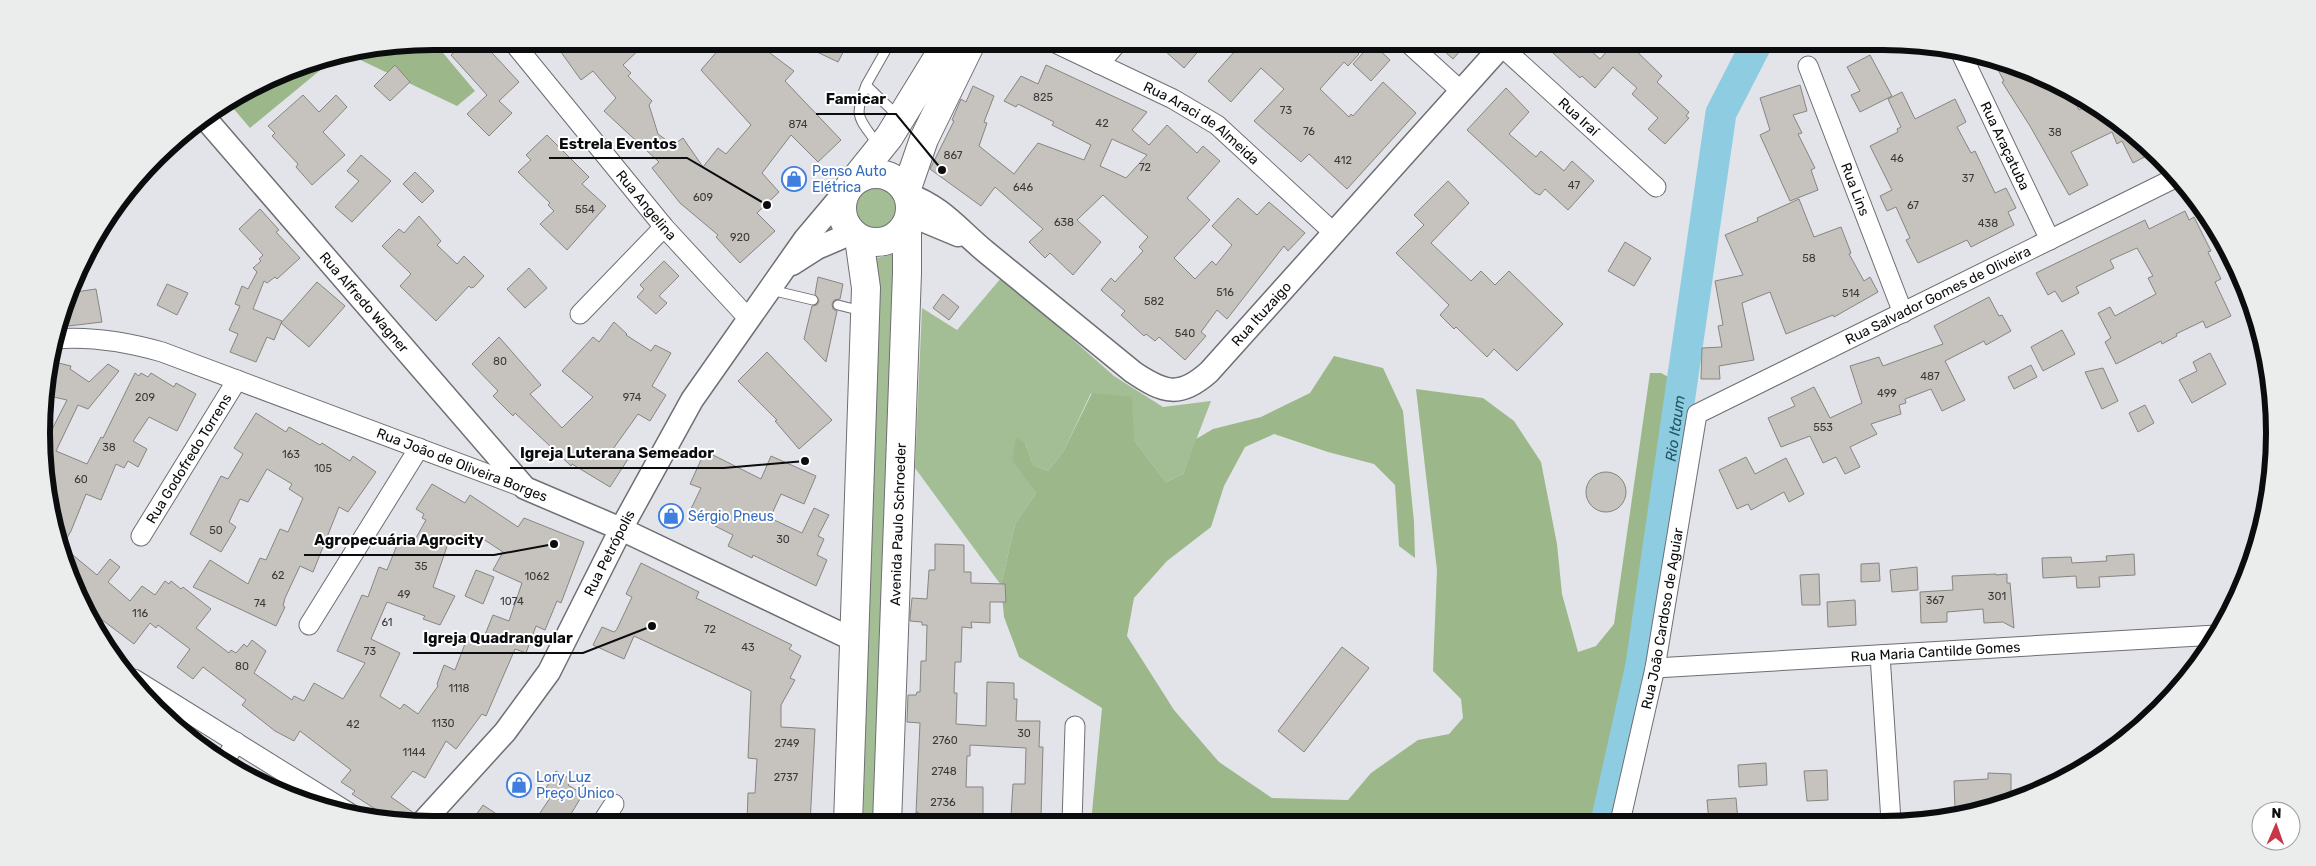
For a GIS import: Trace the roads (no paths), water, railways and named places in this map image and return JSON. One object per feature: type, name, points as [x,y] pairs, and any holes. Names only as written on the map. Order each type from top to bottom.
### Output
[{"type":"main road","name":"Rua Petrópolis","points":[[850,185],[880,148],[942,50]]},
{"type":"main road","points":[[907,206],[900,183],[881,174],[861,177],[850,185],[841,207],[846,226],[856,236],[868,242],[886,241],[901,231],[924,139],[968,50]]},
{"type":"main road","name":"Avenida Paulo Schroeder","points":[[887,816],[907,273],[907,206]]},
{"type":"main road","points":[[848,816],[866,276],[856,236]]},
{"type":"street","name":"Rua Angelina","points":[[519,50],[664,227],[748,318]]},
{"type":"street","name":"Rua Araci de Almeida","points":[[1070,50],[1173,99],[1217,125],[1334,233]]},
{"type":"street","points":[[1099,64],[1111,50]]},
{"type":"street","points":[[1416,50],[1461,91]]},
{"type":"street","name":"Rua Ituzaigo","points":[[907,206],[977,244],[1133,372],[1156,386],[1181,389],[1194,385],[1209,372],[1498,50]]},
{"type":"street","name":"Rua Iraí","points":[[1509,50],[1656,187]]},
{"type":"street","name":"Rua Araçatuba","points":[[1964,58],[2050,240]]},
{"type":"street","name":"Rua Lins","points":[[1808,66],[1903,313]]},
{"type":"street","name":"Rua Alfredo Wagner","points":[[209,123],[525,488]]},
{"type":"street","name":"Rua Salvador Gomes de Oliveira","points":[[1697,414],[2171,180]]},
{"type":"street","name":"Rua Petrópolis","points":[[429,816],[505,732],[549,672],[621,529],[692,400],[782,270],[819,221],[850,185]]},
{"type":"street","points":[[580,314],[664,227]]},
{"type":"street","name":"Rua Petrópolis","points":[[782,270],[817,248],[856,236]]},
{"type":"street","name":"Rua João de Oliveira Borges","points":[[62,339],[98,339],[131,343],[237,380],[525,488],[621,529],[854,640]]},
{"type":"street","name":"Rua Godofredo Torrens","points":[[141,536],[237,380]]},
{"type":"street","name":"Rua João Cardoso de Aguiar","points":[[1621,816],[1655,668],[1697,414]]},
{"type":"street","points":[[310,625],[419,448]]},
{"type":"street","name":"Rua Maria Cantilde Gomes","points":[[1655,668],[2208,635]]},
{"type":"street","points":[[1880,655],[1891,816]]},
{"type":"street","points":[[145,686],[333,803]]},
{"type":"street","points":[[1072,816],[1075,726]]},
{"type":"street","points":[[228,756],[236,742]]},
{"type":"street","points":[[606,816],[614,804]]},
{"type":"lane","points":[[880,148],[858,113],[858,106],[866,85],[886,50]]},
{"type":"lane","points":[[866,85],[900,118]]},
{"type":"lane","points":[[768,290],[813,300]]},
{"type":"lane","points":[[838,306],[865,312]]},
{"type":"waterway","name":"Rio Itaum","points":[[1607,816],[1641,665],[1721,113],[1753,50]]},
{"type":"place","name":"Famicar","points":[[942,170]]},
{"type":"place","name":"Penso Auto Elétrica","points":[[794,179]]},
{"type":"place","name":"Estrela Eventos","points":[[767,205]]},
{"type":"place","name":"Igreja Luterana Semeador","points":[[805,461]]},
{"type":"place","name":"Sérgio Pneus","points":[[671,516]]},
{"type":"place","name":"Agropecuária Agrocity","points":[[554,544]]},
{"type":"place","name":"Igreja Quadrangular","points":[[652,626]]},
{"type":"place","name":"Lory Luz Preço Único","points":[[519,785]]}]
